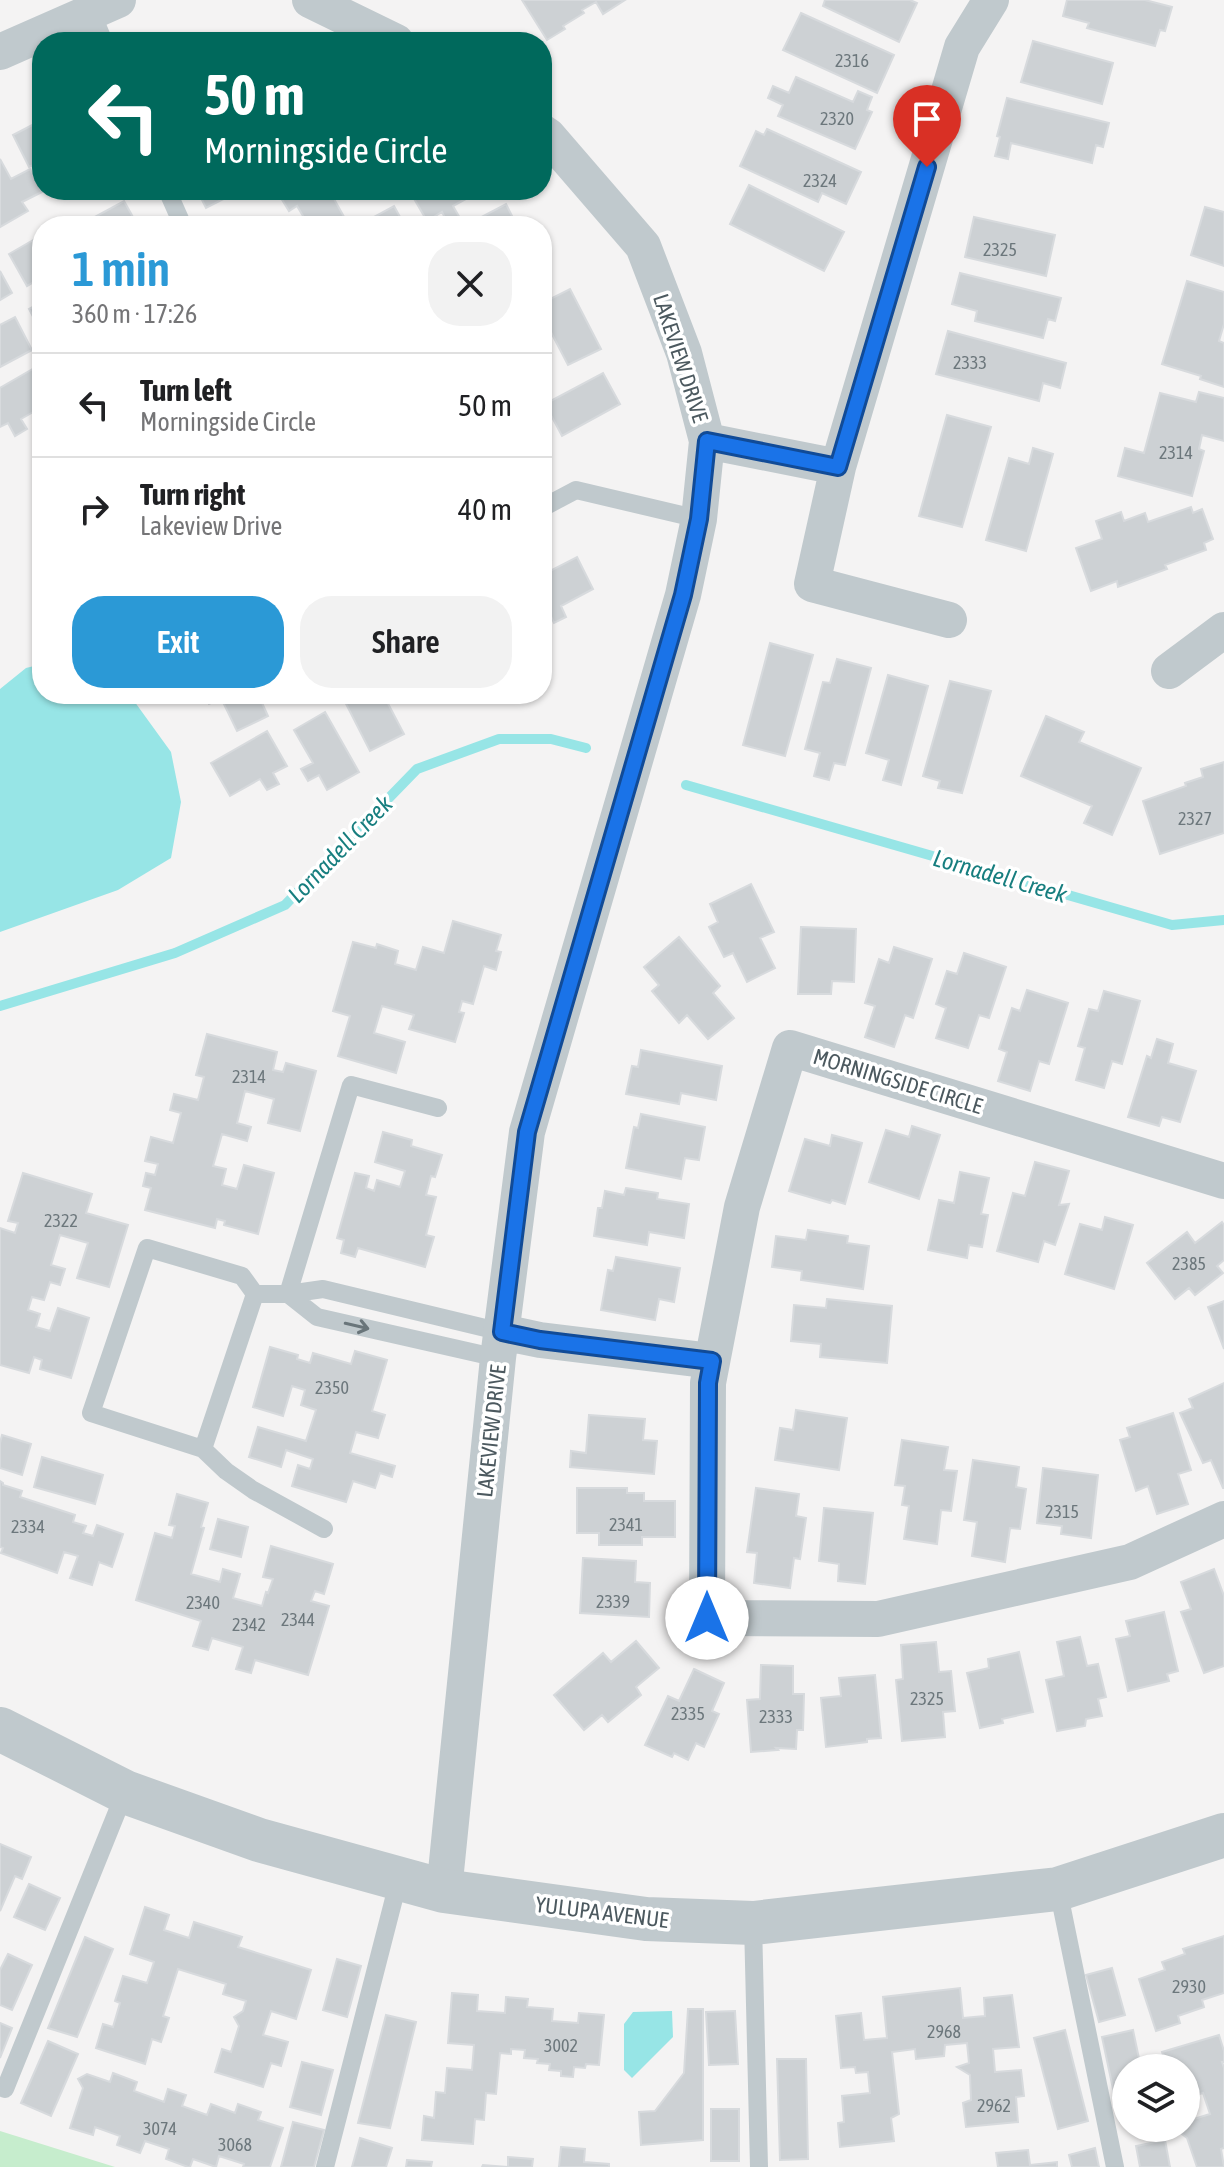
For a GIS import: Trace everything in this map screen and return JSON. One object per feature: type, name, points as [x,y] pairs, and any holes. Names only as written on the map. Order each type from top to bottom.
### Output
[{"type":"street","points":[[310,0],[376,32]]},
{"type":"street","points":[[949,620],[812,584],[838,467],[962,47],[991,0]]},
{"type":"street","points":[[62,32],[105,18]]},
{"type":"street","points":[[0,52],[32,42]]},
{"type":"street","name":"LAKEVIEW DRIVE","points":[[444,1891],[500,1345],[527,1132],[683,595],[699,519],[707,441],[684,353],[643,246],[552,141]]},
{"type":"street","points":[[707,441],[838,467]]},
{"type":"street","points":[[1169,671],[1224,630]]},
{"type":"street","name":"MORNINGSIDE CIRCLE","points":[[1224,1181],[790,1048],[742,1207],[710,1372],[707,1618],[878,1619],[1130,1562],[1224,1519]]},
{"type":"street","points":[[500,1345],[710,1372]]},
{"type":"street","name":"YULUPA AVENUE","points":[[0,1729],[125,1792],[259,1840],[444,1891],[646,1919],[753,1923],[1058,1889],[1224,1835]]},
{"type":"lane","points":[[552,503],[576,490],[699,519]]},
{"type":"lane","points":[[288,1294],[351,1085],[438,1108]]},
{"type":"lane","points":[[255,1294],[242,1276],[147,1248],[91,1413],[203,1449],[226,1471],[253,1490],[324,1529]]},
{"type":"lane","points":[[255,1294],[288,1294],[323,1289],[500,1345]]},
{"type":"lane","points":[[203,1449],[255,1294]]},
{"type":"lane","points":[[288,1294],[317,1317],[500,1345]]},
{"type":"lane","points":[[5,2089],[125,1792]]},
{"type":"lane","points":[[325,2167],[399,1879]]},
{"type":"lane","points":[[1058,1889],[1115,2167]]},
{"type":"lane","points":[[753,1923],[759,2167]]},
{"type":"green space","points":[[0,2131],[115,2167],[0,2167]]},
{"type":"water","points":[[32,666],[32,704],[136,704],[171,752],[181,802],[171,858],[118,890],[0,932],[0,689]]},
{"type":"water","points":[[672,2011],[673,2037],[632,2078],[624,2070],[624,2024],[633,2012]]},
{"type":"building","points":[[522,0],[625,0],[603,14],[596,2],[582,10],[584,13],[552,37],[552,32],[542,32]]},
{"type":"building","points":[[825,0],[910,0],[917,3],[899,42],[823,6]]},
{"type":"building","points":[[1067,0],[1145,0],[1172,7],[1165,31],[1160,30],[1155,46],[1087,28],[1089,23],[1063,16]]},
{"type":"building","points":[[801,13],[894,55],[877,93],[783,50]]},
{"type":"building","points":[[1033,41],[1113,63],[1102,104],[1021,82]]},
{"type":"building","points":[[796,77],[853,102],[858,91],[872,97],[867,110],[872,112],[855,149],[778,116],[783,105],[768,98],[773,86],[789,93]]},
{"type":"building","points":[[1007,98],[1109,123],[1103,147],[1096,145],[1092,163],[1011,143],[1008,159],[995,156]]},
{"type":"building","points":[[32,125],[32,166],[29,167],[13,135]]},
{"type":"building","points":[[767,129],[861,172],[846,204],[822,193],[818,202],[740,166],[756,131],[764,135]]},
{"type":"building","points":[[0,159],[11,179],[30,169],[32,197],[22,202],[28,211],[0,227]]},
{"type":"building","points":[[749,185],[844,232],[824,271],[730,224]]},
{"type":"building","points":[[202,200],[222,200],[206,208]]},
{"type":"building","points":[[282,200],[335,200],[344,216],[303,216],[297,206],[289,211]]},
{"type":"building","points":[[415,200],[464,200],[453,206],[459,216],[444,216],[442,212],[435,216],[424,216]]},
{"type":"building","points":[[124,201],[132,216],[97,216]]},
{"type":"building","points":[[506,204],[512,216],[483,216]]},
{"type":"building","points":[[394,206],[400,216],[376,216]]},
{"type":"building","points":[[1205,207],[1224,212],[1224,266],[1191,255]]},
{"type":"building","points":[[974,217],[1055,235],[1046,276],[965,257]]},
{"type":"building","points":[[32,241],[32,283],[27,286],[9,254]]},
{"type":"building","points":[[0,271],[12,293],[0,300]]},
{"type":"building","points":[[960,273],[1061,298],[1055,321],[1048,319],[1043,338],[975,321],[977,311],[952,304]]},
{"type":"building","points":[[1187,281],[1224,292],[1224,324],[1219,341],[1224,343],[1224,387],[1162,364]]},
{"type":"building","points":[[570,289],[601,349],[568,365],[552,334],[552,298]]},
{"type":"building","points":[[15,317],[32,350],[0,367],[0,325]]},
{"type":"building","points":[[948,331],[1066,363],[1060,388],[1043,383],[1039,401],[936,374]]},
{"type":"building","points":[[32,369],[32,413],[21,419],[27,429],[15,436],[8,423],[0,427],[0,388]]},
{"type":"building","points":[[603,373],[620,404],[562,436],[552,417],[552,400]]},
{"type":"building","points":[[1199,392],[1224,398],[1224,441],[1202,435],[1199,449],[1204,451],[1192,496],[1118,476],[1125,448],[1144,453],[1160,393],[1196,402]]},
{"type":"building","points":[[947,415],[991,427],[962,527],[919,516]]},
{"type":"building","points":[[1033,448],[1053,454],[1026,551],[986,540],[1009,458],[1029,464]]},
{"type":"building","points":[[1191,507],[1193,513],[1202,509],[1213,539],[1204,543],[1206,550],[1118,587],[1117,581],[1091,591],[1076,548],[1102,539],[1096,521],[1121,512],[1124,521],[1145,513],[1148,522]]},
{"type":"building","points":[[577,557],[593,589],[561,606],[566,617],[554,623],[552,619],[552,570]]},
{"type":"building","points":[[770,643],[813,655],[785,756],[743,745]]},
{"type":"building","points":[[837,659],[871,668],[845,765],[834,763],[829,780],[814,776],[820,753],[805,749],[823,682],[830,683]]},
{"type":"building","points":[[888,675],[928,686],[901,785],[883,780],[889,760],[866,753]]},
{"type":"building","points":[[950,681],[991,691],[962,793],[938,788],[940,781],[923,776]]},
{"type":"building","points":[[224,704],[263,704],[268,716],[237,731]]},
{"type":"building","points":[[346,704],[388,704],[404,734],[370,751]]},
{"type":"building","points":[[325,712],[359,772],[327,790],[319,775],[308,781],[301,769],[313,763],[294,730]]},
{"type":"building","points":[[1046,716],[1084,732],[1079,742],[1141,768],[1112,835],[1084,823],[1092,806],[1021,776]]},
{"type":"building","points":[[267,731],[287,766],[273,773],[279,784],[267,790],[260,779],[230,796],[211,763]]},
{"type":"building","points":[[1224,762],[1224,833],[1160,854],[1143,801],[1186,786],[1185,783],[1203,777],[1201,769]]},
{"type":"building","points":[[751,884],[774,932],[760,938],[775,968],[747,982],[733,953],[724,957],[709,927],[718,922],[710,904]]},
{"type":"building","points":[[453,921],[501,935],[496,951],[501,952],[496,970],[484,966],[473,1004],[462,1001],[459,1012],[464,1013],[455,1042],[409,1029],[414,1015],[382,1006],[374,1033],[405,1042],[396,1073],[338,1056],[350,1016],[333,1011],[353,942],[376,948],[377,944],[398,951],[395,964],[416,970],[423,947],[444,953]]},
{"type":"building","points":[[801,927],[856,929],[854,982],[832,981],[831,994],[798,994]]},
{"type":"building","points":[[679,937],[720,986],[713,993],[734,1018],[708,1039],[687,1015],[679,1023],[652,991],[659,985],[644,967]]},
{"type":"building","points":[[894,947],[932,959],[913,1018],[905,1015],[894,1047],[865,1037],[875,1006],[865,1003],[879,959],[889,963]]},
{"type":"building","points":[[964,953],[1006,967],[989,1018],[979,1015],[968,1048],[936,1038],[946,1008],[936,1004],[947,971],[957,974]]},
{"type":"building","points":[[1027,990],[1068,1003],[1049,1064],[1039,1061],[1030,1091],[998,1081],[1007,1052],[999,1049],[1012,1008],[1020,1011]]},
{"type":"building","points":[[1104,991],[1140,1001],[1122,1064],[1112,1061],[1104,1088],[1076,1080],[1085,1048],[1078,1046],[1089,1009],[1098,1011]]},
{"type":"building","points":[[207,1034],[277,1052],[273,1070],[283,1072],[286,1063],[316,1071],[300,1131],[268,1123],[274,1099],[245,1091],[237,1123],[251,1127],[247,1141],[222,1134],[213,1166],[226,1169],[222,1185],[237,1189],[244,1165],[274,1173],[258,1234],[224,1225],[225,1221],[217,1219],[215,1228],[145,1210],[151,1188],[143,1186],[146,1173],[155,1175],[158,1164],[145,1161],[151,1137],[173,1143],[181,1113],[170,1110],[174,1094],[198,1100],[204,1077],[196,1075]]},
{"type":"building","points":[[1157,1039],[1173,1044],[1168,1063],[1196,1071],[1180,1122],[1162,1117],[1159,1126],[1128,1117],[1147,1056],[1151,1058]]},
{"type":"building","points":[[641,1050],[722,1066],[716,1100],[681,1093],[679,1104],[626,1094],[632,1066],[638,1067]]},
{"type":"building","points":[[641,1114],[705,1127],[699,1160],[685,1158],[681,1179],[626,1168],[634,1127],[638,1128]]},
{"type":"building","points":[[912,1126],[940,1135],[919,1199],[869,1182],[886,1130],[909,1137]]},
{"type":"building","points":[[383,1132],[412,1140],[411,1146],[442,1155],[435,1177],[431,1176],[426,1195],[436,1197],[426,1235],[434,1237],[425,1267],[358,1248],[355,1257],[341,1253],[344,1240],[337,1238],[355,1173],[369,1176],[366,1188],[374,1191],[377,1180],[400,1187],[405,1171],[375,1162]]},
{"type":"building","points":[[832,1135],[862,1143],[845,1204],[832,1200],[830,1203],[789,1191],[805,1139],[830,1146]]},
{"type":"building","points":[[1035,1162],[1069,1171],[1059,1205],[1069,1204],[1055,1245],[1044,1241],[1038,1262],[997,1251],[1013,1193],[1025,1196]]},
{"type":"building","points":[[960,1172],[989,1178],[981,1214],[988,1215],[982,1247],[969,1245],[967,1258],[928,1250],[939,1200],[954,1203]]},
{"type":"building","points":[[23,1173],[92,1194],[86,1213],[128,1225],[109,1287],[77,1278],[88,1243],[60,1235],[51,1265],[65,1269],[60,1285],[50,1282],[44,1300],[32,1297],[28,1310],[40,1314],[36,1327],[50,1331],[58,1308],[89,1318],[71,1378],[40,1369],[42,1360],[34,1357],[29,1373],[0,1365],[0,1228],[15,1233],[18,1223],[8,1221]]},
{"type":"building","points":[[626,1188],[658,1193],[657,1199],[689,1204],[684,1238],[649,1232],[647,1245],[594,1236],[598,1208],[602,1208],[605,1191],[624,1195]]},
{"type":"building","points":[[1105,1217],[1133,1225],[1114,1289],[1065,1274],[1080,1224],[1102,1230]]},
{"type":"building","points":[[1222,1222],[1224,1260],[1217,1266],[1223,1273],[1195,1295],[1189,1288],[1175,1299],[1147,1263],[1187,1232],[1195,1243]]},
{"type":"building","points":[[808,1230],[848,1236],[847,1243],[869,1246],[863,1289],[801,1280],[802,1271],[772,1267],[776,1236],[806,1240]]},
{"type":"building","points":[[616,1257],[680,1268],[674,1302],[659,1299],[655,1320],[601,1310],[608,1270],[613,1271]]},
{"type":"building","points":[[827,1299],[892,1306],[887,1363],[820,1357],[821,1344],[791,1341],[794,1305],[826,1308]]},
{"type":"building","points":[[1224,1301],[1224,1349],[1208,1307]]},
{"type":"building","points":[[270,1347],[298,1355],[297,1359],[310,1363],[313,1353],[351,1364],[355,1351],[387,1360],[372,1411],[385,1415],[378,1438],[356,1432],[350,1453],[395,1466],[392,1477],[380,1473],[375,1488],[353,1481],[346,1502],[292,1486],[298,1465],[310,1469],[313,1459],[286,1450],[281,1467],[249,1457],[258,1427],[306,1441],[316,1410],[301,1405],[305,1390],[292,1386],[283,1416],[253,1407]]},
{"type":"building","points":[[1224,1383],[1223,1488],[1211,1460],[1203,1463],[1180,1413],[1193,1408],[1189,1399]]},
{"type":"building","points":[[796,1410],[847,1418],[839,1470],[775,1460],[780,1428],[793,1430]]},
{"type":"building","points":[[1173,1413],[1191,1470],[1178,1474],[1188,1504],[1157,1514],[1148,1486],[1136,1491],[1120,1440],[1130,1437],[1127,1428]]},
{"type":"building","points":[[589,1415],[645,1419],[643,1440],[657,1441],[654,1474],[570,1467],[571,1451],[586,1453]]},
{"type":"building","points":[[2,1435],[31,1444],[22,1475],[0,1468]]},
{"type":"building","points":[[902,1440],[948,1447],[944,1470],[957,1471],[951,1511],[941,1510],[937,1544],[904,1539],[909,1506],[902,1505],[905,1486],[895,1485]]},
{"type":"building","points":[[42,1457],[103,1475],[95,1504],[34,1487]]},
{"type":"building","points":[[973,1460],[1019,1467],[1016,1487],[1026,1489],[1020,1529],[1010,1528],[1005,1562],[972,1556],[977,1522],[964,1520]]},
{"type":"building","points":[[1043,1468],[1098,1475],[1091,1538],[1061,1534],[1062,1526],[1037,1523]]},
{"type":"building","points":[[0,1481],[3,1485],[22,1491],[20,1497],[75,1515],[73,1522],[86,1526],[83,1533],[93,1536],[97,1525],[123,1534],[112,1567],[99,1562],[92,1585],[70,1578],[78,1556],[64,1552],[57,1573],[1,1553]]},
{"type":"building","points":[[577,1488],[627,1488],[627,1493],[644,1493],[644,1501],[675,1501],[675,1537],[642,1537],[642,1545],[599,1545],[599,1533],[577,1533]]},
{"type":"building","points":[[756,1488],[799,1494],[796,1516],[806,1518],[800,1559],[794,1558],[790,1588],[754,1583],[757,1553],[747,1552]]},
{"type":"building","points":[[177,1494],[208,1503],[191,1574],[220,1582],[223,1569],[240,1574],[233,1598],[262,1606],[273,1579],[263,1577],[271,1546],[333,1564],[324,1594],[315,1591],[311,1601],[329,1606],[308,1675],[255,1660],[251,1673],[236,1669],[243,1647],[212,1638],[208,1650],[193,1646],[201,1621],[136,1600],[155,1533],[172,1538],[175,1526],[169,1525]]},
{"type":"building","points":[[824,1508],[873,1513],[865,1584],[838,1581],[839,1564],[819,1561]]},
{"type":"building","points":[[218,1519],[248,1527],[241,1557],[210,1549]]},
{"type":"building","points":[[583,1558],[636,1561],[635,1582],[650,1583],[649,1617],[580,1613]]},
{"type":"building","points":[[1214,1569],[1224,1596],[1224,1666],[1204,1673],[1181,1612],[1191,1609],[1181,1582]]},
{"type":"building","points":[[1164,1612],[1178,1671],[1167,1674],[1169,1681],[1128,1691],[1116,1639],[1130,1636],[1126,1621]]},
{"type":"building","points":[[1080,1637],[1087,1666],[1098,1664],[1106,1697],[1098,1699],[1102,1716],[1086,1719],[1085,1726],[1057,1731],[1046,1680],[1064,1676],[1057,1642]]},
{"type":"building","points":[[636,1641],[659,1668],[636,1687],[641,1695],[608,1722],[602,1715],[584,1730],[554,1695],[603,1653],[611,1662]]},
{"type":"building","points":[[936,1642],[939,1672],[951,1671],[955,1711],[943,1712],[945,1737],[902,1741],[896,1680],[903,1679],[901,1645]]},
{"type":"building","points":[[1019,1652],[1033,1712],[980,1728],[967,1673],[989,1668],[988,1659]]},
{"type":"building","points":[[761,1665],[793,1666],[793,1694],[804,1694],[803,1730],[797,1730],[796,1749],[751,1752],[747,1700],[760,1699]]},
{"type":"building","points":[[694,1669],[724,1683],[712,1711],[719,1714],[704,1747],[696,1743],[688,1760],[674,1753],[672,1757],[645,1745],[668,1696],[679,1701]]},
{"type":"building","points":[[875,1675],[881,1738],[826,1747],[821,1698],[841,1696],[839,1678]]},
{"type":"building","points":[[0,1844],[31,1857],[22,1879],[15,1876],[0,1911]]},
{"type":"building","points":[[29,1884],[60,1898],[45,1930],[14,1917]]},
{"type":"building","points":[[145,1907],[169,1915],[164,1930],[189,1938],[194,1922],[242,1937],[238,1947],[311,1970],[296,2019],[271,2011],[263,2035],[288,2042],[281,2066],[271,2063],[263,2087],[215,2072],[222,2049],[231,2052],[239,2026],[234,2017],[243,2011],[246,2001],[223,1994],[226,1984],[178,1969],[163,2016],[169,2018],[161,2042],[152,2039],[145,2064],[96,2048],[103,2024],[113,2027],[120,2003],[115,2001],[123,1976],[147,1983],[154,1962],[130,1954]]},
{"type":"building","points":[[1224,1936],[1224,1993],[1202,2000],[1204,2007],[1178,2016],[1180,2023],[1156,2031],[1139,1979],[1165,1970],[1162,1962],[1185,1954],[1183,1949]]},
{"type":"building","points":[[85,1937],[113,1949],[77,2037],[48,2028]]},
{"type":"building","points":[[8,1954],[32,1965],[12,2010],[0,2005],[0,1970]]},
{"type":"building","points":[[337,1959],[361,1966],[347,2017],[323,2010]]},
{"type":"building","points":[[1112,1968],[1125,2015],[1099,2022],[1086,1975]]},
{"type":"building","points":[[960,1988],[963,2018],[985,2016],[984,1998],[1012,1995],[1019,2047],[993,2049],[995,2072],[1021,2070],[1024,2096],[1016,2097],[1018,2122],[966,2127],[963,2103],[971,2100],[970,2075],[957,2067],[969,2063],[967,2043],[945,2045],[944,2056],[916,2059],[915,2049],[892,2052],[899,2114],[891,2118],[894,2141],[840,2147],[838,2123],[844,2122],[842,2096],[870,2093],[868,2072],[856,2073],[855,2067],[841,2068],[836,2016],[861,2013],[864,2040],[887,2038],[883,1997]]},
{"type":"building","points":[[452,1993],[478,1995],[477,2011],[505,2013],[506,1997],[528,1999],[527,2007],[553,2009],[552,2021],[578,2023],[579,2013],[604,2015],[599,2065],[574,2067],[573,2077],[561,2076],[561,2071],[549,2070],[550,2064],[524,2058],[525,2050],[511,2049],[511,2054],[500,2053],[496,2094],[486,2093],[484,2120],[475,2119],[473,2144],[422,2140],[424,2116],[434,2118],[436,2092],[445,2093],[447,2068],[472,2070],[474,2045],[448,2043]]},
{"type":"building","points":[[688,2009],[703,2009],[703,2140],[641,2145],[639,2112],[655,2111],[684,2073]]},
{"type":"building","points":[[735,2011],[738,2064],[709,2065],[706,2012]]},
{"type":"building","points":[[386,2015],[416,2022],[390,2128],[358,2123]]},
{"type":"building","points":[[0,2023],[12,2028],[0,2058]]},
{"type":"building","points":[[1065,2030],[1088,2121],[1058,2129],[1034,2038]]},
{"type":"building","points":[[1133,2030],[1138,2054],[1112,2054],[1112,2084],[1102,2037]]},
{"type":"building","points":[[1219,2035],[1224,2051],[1224,2148],[1221,2149],[1224,2167],[1197,2167],[1188,2142],[1200,2142],[1200,2117],[1210,2114],[1203,2093],[1200,2094],[1200,2054],[1162,2052]]},
{"type":"building","points":[[48,2041],[78,2054],[51,2116],[21,2103]]},
{"type":"building","points":[[777,2059],[806,2059],[808,2159],[780,2160]]},
{"type":"building","points":[[302,2062],[333,2070],[321,2115],[290,2107]]},
{"type":"building","points":[[113,2073],[137,2082],[134,2091],[164,2102],[168,2089],[186,2095],[182,2106],[207,2115],[211,2104],[235,2113],[238,2104],[261,2112],[258,2120],[283,2128],[270,2167],[243,2167],[244,2164],[219,2156],[216,2167],[193,2159],[188,2167],[166,2159],[169,2149],[145,2141],[140,2153],[117,2145],[120,2136],[95,2127],[93,2135],[70,2128],[83,2088],[78,2079],[87,2074],[110,2082]]},
{"type":"building","points":[[711,2109],[739,2109],[739,2161],[711,2161]]},
{"type":"building","points":[[293,2122],[324,2130],[314,2167],[281,2167]]},
{"type":"building","points":[[360,2138],[392,2148],[386,2167],[352,2167]]},
{"type":"building","points":[[1165,2142],[1170,2167],[1140,2167],[1136,2146]]},
{"type":"building","points":[[561,2147],[585,2149],[584,2162],[609,2164],[609,2167],[559,2167]]},
{"type":"building","points":[[1095,2148],[1099,2167],[1072,2167],[1069,2155]]},
{"type":"building","points":[[1028,2150],[1030,2165],[1057,2162],[1057,2167],[998,2167],[996,2153]]},
{"type":"building","points":[[508,2157],[533,2159],[532,2167],[508,2167]]},
{"type":"building","points":[[407,2160],[432,2162],[431,2167],[406,2167]]},
{"type":"waterway","name":"Lornadell Creek","points":[[0,1006],[175,953],[285,905],[417,769],[499,739],[551,739],[586,748]]},
{"type":"waterway","name":"Lornadell Creek","points":[[686,785],[1172,925],[1224,920]]},
{"type":"route","points":[[707,1618],[708,1383],[712,1361],[540,1340],[502,1332],[527,1132],[683,595],[699,519],[707,441],[838,467],[927,167]]}]
